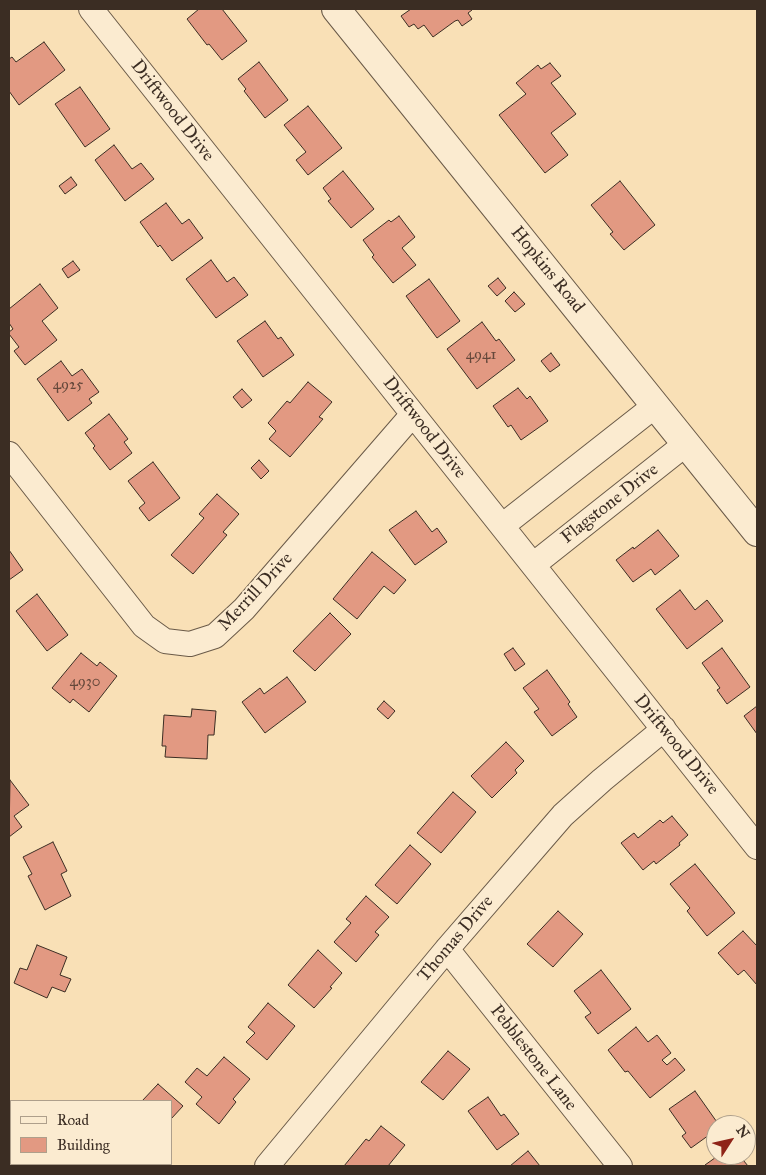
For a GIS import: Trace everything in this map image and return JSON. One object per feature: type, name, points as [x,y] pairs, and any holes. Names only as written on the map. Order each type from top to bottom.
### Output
[{"type":"street","name":"Driftwood Drive","points":[[91,9],[757,847]]},
{"type":"street","name":"Hopkins Road","points":[[336,9],[757,532]]},
{"type":"street","points":[[502,526],[656,405]]},
{"type":"street","name":"Merrill Drive","points":[[9,454],[144,626],[165,640],[190,644],[215,636],[244,609],[412,414]]},
{"type":"street","name":"Flagstone Drive","points":[[532,565],[686,443]]},
{"type":"street","name":"Thomas Drive","points":[[268,1166],[447,949],[563,815],[664,729]]},
{"type":"street","name":"Pebblestone Lane","points":[[447,949],[620,1166]]},
{"type":"building","points":[[199,9],[222,9],[247,41],[222,60],[209,44],[207,45],[187,19]]},
{"type":"building","points":[[411,9],[471,9],[468,13],[472,19],[462,26],[458,20],[455,21],[433,37],[424,25],[418,29],[414,24],[409,27],[401,16]]},
{"type":"building","points":[[44,42],[65,70],[19,105],[9,91],[9,59],[12,57],[16,62]]},
{"type":"building","points":[[259,62],[288,100],[265,118],[244,91],[246,89],[238,79]]},
{"type":"building","points":[[550,63],[561,76],[551,83],[576,114],[551,133],[568,155],[545,173],[499,115],[526,94],[516,83],[538,65],[541,69]]},
{"type":"building","points":[[80,87],[110,129],[85,147],[55,104]]},
{"type":"building","points":[[308,106],[342,148],[308,175],[296,160],[306,152],[284,125]]},
{"type":"building","points":[[114,145],[132,169],[141,163],[154,179],[125,201],[95,160]]},
{"type":"building","points":[[343,171],[374,209],[351,228],[328,201],[331,199],[323,188]]},
{"type":"building","points":[[71,177],[77,185],[65,194],[59,186]]},
{"type":"building","points":[[620,181],[655,225],[624,250],[610,234],[613,232],[591,205]]},
{"type":"building","points":[[166,203],[182,224],[189,219],[203,238],[172,261],[160,245],[158,247],[140,222]]},
{"type":"building","points":[[399,216],[415,237],[402,248],[416,265],[393,283],[372,257],[374,255],[363,240],[389,220],[391,222]]},
{"type":"building","points":[[211,260],[227,282],[234,277],[248,295],[216,318],[186,279]]},
{"type":"building","points":[[73,261],[80,270],[68,278],[62,269]]},
{"type":"building","points":[[498,278],[506,288],[497,296],[488,286]]},
{"type":"building","points":[[429,279],[460,321],[437,338],[406,296]]},
{"type":"building","points":[[40,284],[58,308],[42,321],[57,340],[25,365],[14,351],[19,347],[9,334],[13,329],[9,323],[9,309]]},
{"type":"building","points":[[514,292],[525,304],[515,312],[505,301]]},
{"type":"building","points":[[265,321],[278,339],[281,337],[294,355],[263,377],[237,341]]},
{"type":"building","points":[[482,322],[496,341],[499,339],[515,360],[477,389],[447,349]]},
{"type":"building","points":[[551,353],[560,365],[550,372],[541,361]]},
{"type":"building","points":[[61,361],[72,376],[82,369],[99,392],[89,399],[92,403],[68,421],[37,379]]},
{"type":"building","points":[[308,382],[332,402],[319,417],[323,419],[290,457],[269,439],[276,431],[268,423],[287,401],[290,403]]},
{"type":"building","points":[[518,388],[527,399],[530,396],[548,421],[521,440],[511,425],[508,427],[493,406]]},
{"type":"building","points":[[242,389],[252,400],[242,408],[233,397]]},
{"type":"building","points":[[109,414],[128,439],[124,442],[132,453],[110,470],[93,448],[95,446],[85,433]]},
{"type":"building","points":[[259,460],[269,471],[261,479],[251,468]]},
{"type":"building","points":[[153,462],[180,498],[149,521],[139,508],[145,503],[128,481]]},
{"type":"building","points":[[217,494],[239,514],[223,532],[227,535],[193,574],[171,555],[204,518],[199,514]]},
{"type":"building","points":[[416,511],[432,532],[437,528],[447,542],[415,565],[389,530]]},
{"type":"building","points":[[658,530],[679,556],[655,575],[651,569],[633,582],[616,560],[633,547],[634,549]]},
{"type":"building","points":[[9,550],[23,570],[9,580]]},
{"type":"building","points":[[372,552],[406,580],[394,594],[384,586],[357,619],[333,599]]},
{"type":"building","points":[[680,590],[695,610],[707,600],[723,621],[687,649],[656,609]]},
{"type":"building","points":[[37,594],[68,635],[47,651],[16,611]]},
{"type":"building","points":[[330,613],[351,634],[315,671],[293,651]]},
{"type":"building","points":[[513,648],[525,664],[515,671],[504,654]]},
{"type":"building","points":[[722,648],[750,687],[727,704],[717,690],[720,688],[702,663]]},
{"type":"building","points":[[81,653],[97,666],[100,662],[117,676],[89,712],[73,699],[70,703],[52,688]]},
{"type":"building","points":[[547,670],[570,702],[568,704],[577,717],[552,736],[534,712],[539,709],[523,688]]},
{"type":"building","points":[[287,677],[306,702],[265,733],[242,702],[260,688],[264,694]]},
{"type":"building","points":[[384,701],[395,711],[388,719],[377,709]]},
{"type":"building","points":[[757,706],[757,734],[744,716]]},
{"type":"building","points":[[192,709],[216,711],[214,735],[208,735],[207,759],[165,757],[166,746],[162,746],[164,715],[191,717]]},
{"type":"building","points":[[506,742],[524,761],[515,770],[517,773],[492,798],[471,776]]},
{"type":"building","points":[[10,780],[29,805],[14,816],[22,827],[9,837]]},
{"type":"building","points":[[453,792],[476,812],[441,853],[417,833]]},
{"type":"building","points":[[672,816],[688,835],[679,843],[680,845],[656,864],[654,861],[643,870],[621,843],[634,833],[638,838],[660,820],[663,823]]},
{"type":"building","points":[[53,842],[67,871],[61,874],[71,896],[45,910],[28,876],[32,874],[23,857]]},
{"type":"building","points":[[410,845],[431,864],[397,904],[375,885]]},
{"type":"building","points":[[695,864],[735,913],[707,936],[687,911],[690,908],[670,884]]},
{"type":"building","points":[[366,896],[389,917],[375,932],[379,935],[356,962],[334,942],[351,923],[346,919]]},
{"type":"building","points":[[558,911],[583,934],[553,967],[527,944]]},
{"type":"building","points":[[743,931],[757,946],[757,985],[744,970],[738,975],[718,953]]},
{"type":"building","points":[[37,945],[67,957],[60,975],[71,979],[65,992],[52,987],[47,998],[14,983],[20,968],[27,970]]},
{"type":"building","points":[[318,950],[342,973],[330,987],[332,988],[314,1008],[288,985]]},
{"type":"building","points":[[601,970],[631,1009],[598,1034],[585,1017],[591,1013],[574,991]]},
{"type":"building","points":[[268,1003],[295,1026],[267,1060],[246,1042],[255,1033],[248,1027]]},
{"type":"building","points":[[636,1027],[648,1042],[657,1035],[671,1053],[662,1060],[667,1065],[675,1058],[685,1070],[650,1098],[628,1071],[625,1072],[608,1050]]},
{"type":"building","points":[[448,1051],[470,1069],[443,1100],[421,1082]]},
{"type":"building","points":[[224,1057],[250,1079],[233,1099],[236,1102],[219,1124],[196,1104],[202,1097],[185,1082],[197,1068],[207,1076]]},
{"type":"building","points":[[158,1084],[183,1106],[172,1118],[172,1100],[143,1100]]},
{"type":"building","points":[[695,1091],[712,1115],[706,1115],[706,1137],[691,1148],[682,1136],[686,1133],[669,1109]]},
{"type":"building","points":[[488,1097],[501,1116],[504,1114],[519,1134],[497,1150],[468,1111]]},
{"type":"building","points":[[381,1126],[405,1145],[388,1166],[344,1166],[366,1139],[369,1141]]},
{"type":"building","points":[[528,1151],[540,1166],[510,1166]]},
{"type":"building","points":[[747,1165],[748,1166],[706,1166]]}]
